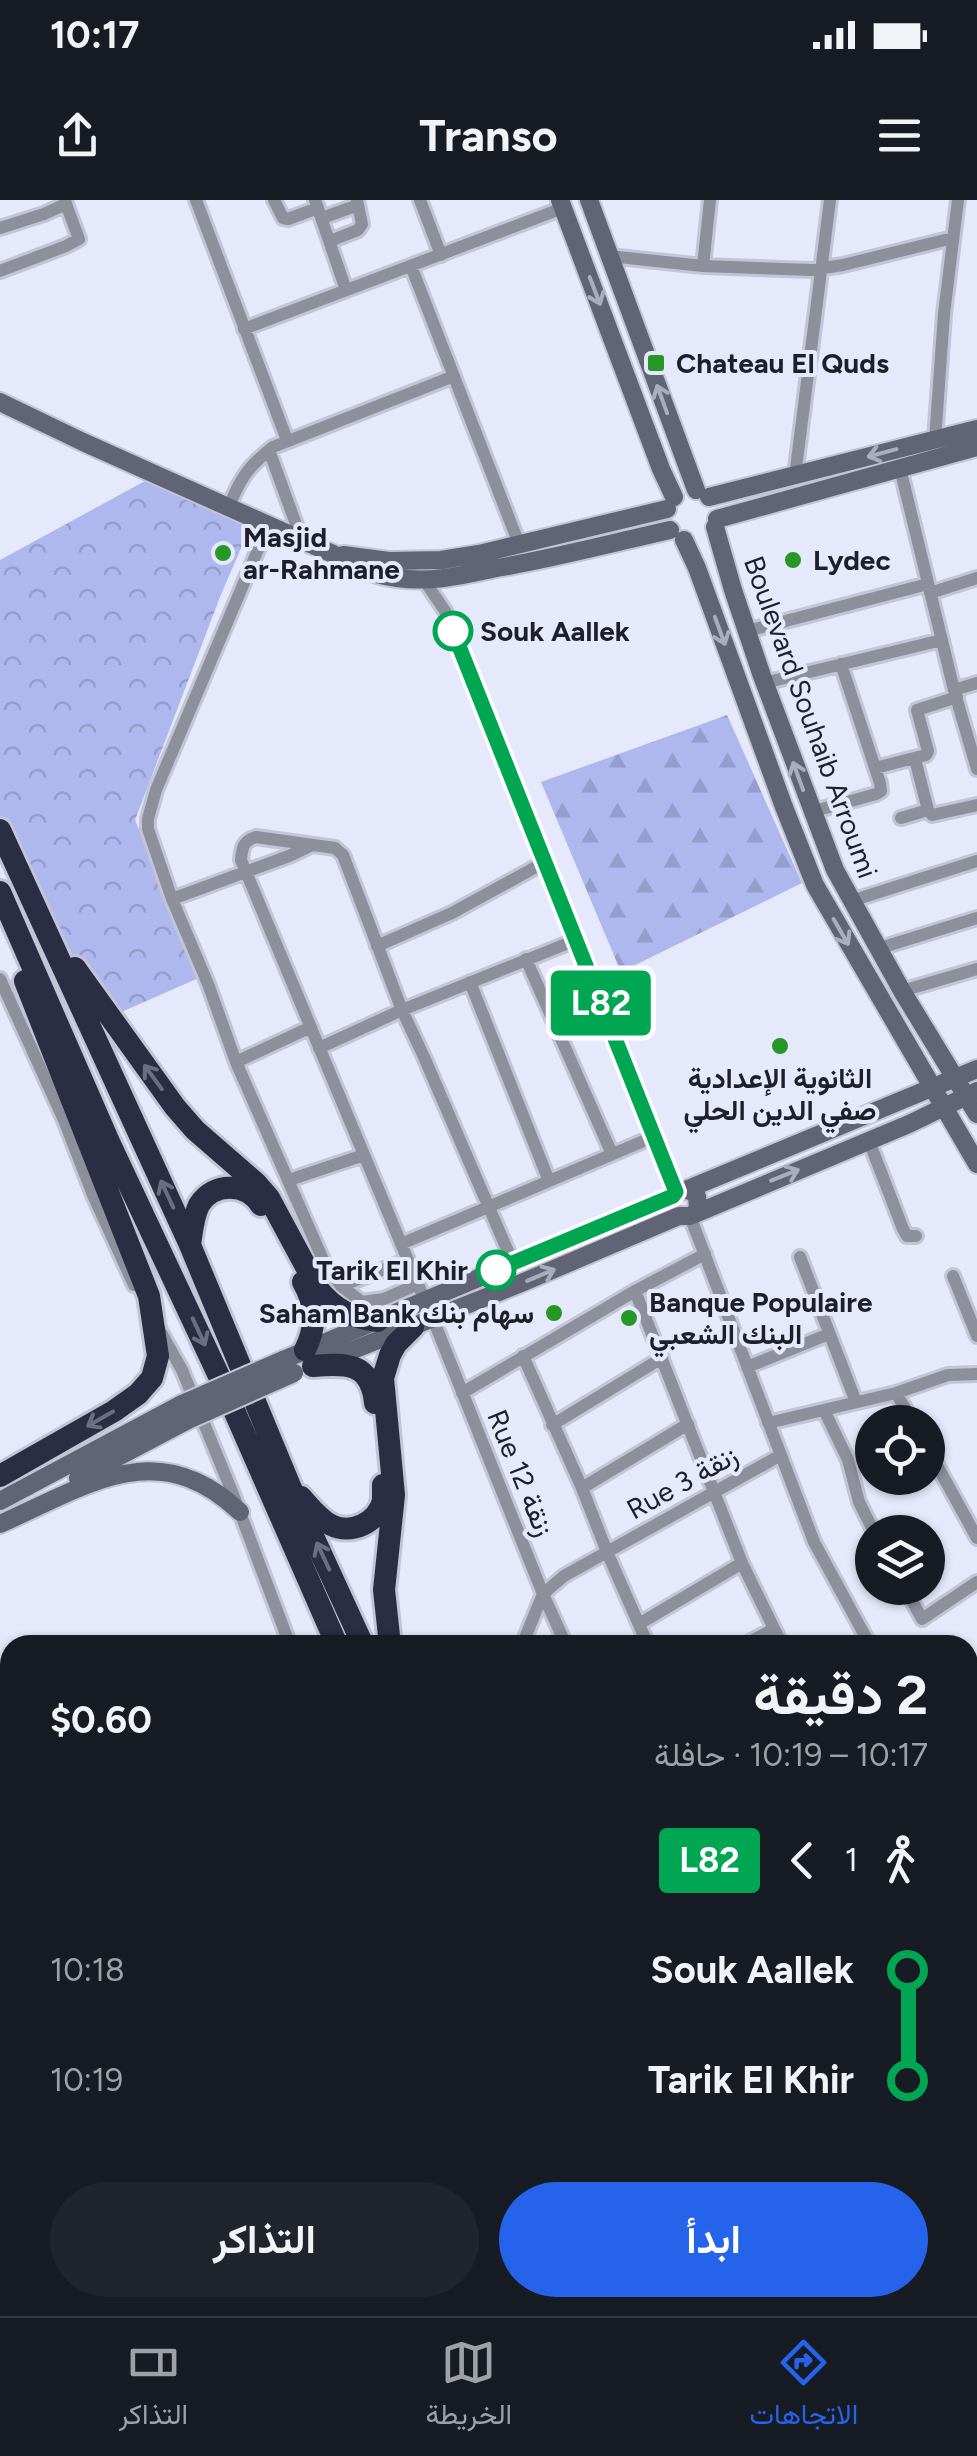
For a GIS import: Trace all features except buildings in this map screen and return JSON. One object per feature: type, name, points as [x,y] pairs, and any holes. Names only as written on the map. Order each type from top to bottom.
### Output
[{"type":"highway","points":[[0,826],[190,1245],[290,1486],[358,1635]]},
{"type":"highway","points":[[0,826],[74,967],[175,1107],[269,1198],[327,1300],[381,1329]]},
{"type":"highway","points":[[0,892],[333,1635]]},
{"type":"highway","points":[[0,1476],[138,1394],[156,1370],[158,1356],[154,1320],[143,1280],[33,1006],[12,919]]},
{"type":"highway","points":[[190,1245],[198,1208],[206,1196],[232,1187],[258,1199],[314,1308],[312,1337],[299,1362],[350,1365],[367,1376],[374,1393],[383,1500],[376,1515],[364,1525],[348,1529],[332,1526],[290,1486]]},
{"type":"highway","points":[[389,1635],[384,1590],[394,1495],[383,1378],[396,1344],[423,1323]]},
{"type":"street","points":[[196,200],[287,440]]},
{"type":"street","points":[[274,200],[283,218],[288,219],[358,202],[362,224],[358,230],[330,241]]},
{"type":"street","points":[[420,200],[441,254]]},
{"type":"street","points":[[589,200],[703,494],[716,507],[716,523]]},
{"type":"street","points":[[703,266],[710,200]]},
{"type":"street","points":[[795,476],[830,200]]},
{"type":"street","points":[[935,440],[944,314],[958,200]]},
{"type":"street","points":[[0,228],[44,214],[66,202],[79,239],[0,271]]},
{"type":"street","points":[[244,329],[562,204],[661,469],[670,503],[666,517],[677,535]]},
{"type":"street","points":[[318,209],[346,290]]},
{"type":"street","points":[[608,256],[795,270],[822,268],[953,238]]},
{"type":"street","points":[[411,266],[518,544]]},
{"type":"street","points":[[229,507],[253,463],[269,450],[454,376]]},
{"type":"street","points":[[0,402],[375,574],[436,573],[565,556],[677,535],[702,539],[716,523],[977,447]]},
{"type":"street","points":[[436,573],[479,554],[670,503],[684,491],[703,494],[795,476],[977,429]]},
{"type":"street","points":[[269,450],[298,527],[298,540]]},
{"type":"street","points":[[900,468],[977,769]]},
{"type":"street","name":"Boulevard Souhaib Arroumi","points":[[716,523],[764,683],[835,870],[902,991],[956,1079],[972,1094],[977,1114]]},
{"type":"street","points":[[268,526],[151,805],[148,829],[236,1062],[324,1262],[341,1286],[356,1298],[366,1302],[421,1292],[513,1263],[977,1070]]},
{"type":"street","name":"Boulevard Souhaib Arroumi","points":[[677,535],[697,568],[816,885],[977,1164]]},
{"type":"street","points":[[333,554],[421,561],[436,573],[444,611],[679,1192]]},
{"type":"street","points":[[748,631],[977,578]]},
{"type":"street","points":[[764,683],[942,640]]},
{"type":"street","points":[[812,812],[880,790],[841,664]]},
{"type":"street","points":[[875,768],[926,755],[917,710],[977,683]]},
{"type":"street","points":[[915,759],[932,815],[977,804]]},
{"type":"street","points":[[901,818],[928,810]]},
{"type":"street","points":[[421,1292],[246,872],[242,849],[250,838],[335,848],[343,855],[402,1010],[513,1263]]},
{"type":"street","points":[[172,899],[312,844]]},
{"type":"street","points":[[850,901],[977,861]]},
{"type":"street","points":[[377,946],[452,914],[545,862]]},
{"type":"street","points":[[877,949],[977,918]]},
{"type":"street","points":[[320,1048],[402,1010],[576,940]]},
{"type":"street","points":[[526,959],[612,1154]]},
{"type":"street","points":[[902,991],[977,969]]},
{"type":"street","points":[[0,980],[121,1258],[182,1370],[286,1635]]},
{"type":"street","points":[[470,982],[549,1181]]},
{"type":"street","points":[[236,1062],[311,1028]]},
{"type":"street","points":[[0,1501],[299,1362],[381,1329],[423,1323],[869,1141],[972,1094]]},
{"type":"street","points":[[401,1244],[654,1137]]},
{"type":"street","points":[[869,1141],[903,1229],[907,1236],[916,1236]]},
{"type":"street","points":[[289,1180],[364,1155]]},
{"type":"street","points":[[679,1192],[671,1204],[673,1211],[688,1215]]},
{"type":"street","points":[[688,1215],[814,1542],[865,1635]]},
{"type":"street","points":[[462,1393],[705,1254]]},
{"type":"street","points":[[800,1256],[856,1402]]},
{"type":"street","points":[[341,1286],[408,1260]]},
{"type":"street","points":[[953,1276],[977,1336]]},
{"type":"street","points":[[381,1329],[421,1292]]},
{"type":"street","points":[[635,1292],[742,1563],[777,1635]]},
{"type":"street","name":"Rue 12 زنقة","points":[[423,1323],[462,1393],[561,1635]]},
{"type":"street","points":[[747,1366],[830,1334]]},
{"type":"street","points":[[523,1356],[643,1635]]},
{"type":"street","points":[[552,1425],[662,1358]]},
{"type":"street","points":[[768,1423],[896,1393],[948,1376],[977,1374]]},
{"type":"street","points":[[896,1393],[903,1405]]},
{"type":"street","points":[[824,1410],[848,1460],[866,1515]]},
{"type":"street","points":[[0,1521],[185,1412]]},
{"type":"street","points":[[582,1488],[688,1424]]},
{"type":"street","name":"Rue 3 زنقة","points":[[543,1594],[564,1576],[780,1455]]},
{"type":"street","points":[[0,1521],[94,1482],[140,1471],[172,1474],[202,1484],[240,1512]]},
{"type":"street","points":[[945,1480],[977,1538]]},
{"type":"street","points":[[638,1624],[742,1563]]},
{"type":"street","points":[[945,1604],[977,1582]]},
{"type":"street","points":[[526,1635],[543,1594]]},
{"type":"street","points":[[914,1605],[922,1619],[943,1605]]},
{"type":"street","points":[[762,1635],[774,1628]]},
{"type":"green space","points":[[156,475],[253,520],[135,820],[201,977],[110,1017],[74,967],[0,823],[0,560]]},
{"type":"green space","points":[[727,715],[802,883],[621,972],[541,782]]},
{"type":"bus line","name":"L82","points":[[453,631],[676,1192],[496,1270]]},
{"type":"place","name":"Chateau El Quds","points":[[656,363]]},
{"type":"place","name":"Masjid ar-Rahmane","points":[[223,553]]},
{"type":"place","name":"Lydec","points":[[793,560]]},
{"type":"place","name":"Souk Aallek","points":[[453,631]]},
{"type":"place","name":"الثانوية الإعدادية صفي الدين الحلي","points":[[780,1046]]},
{"type":"place","name":"Tarik El Khir","points":[[496,1270]]},
{"type":"place","name":"Saham Bank سهام بنك","points":[[554,1313]]},
{"type":"place","name":"Banque Populaire البنك الشعبي","points":[[629,1318]]}]
